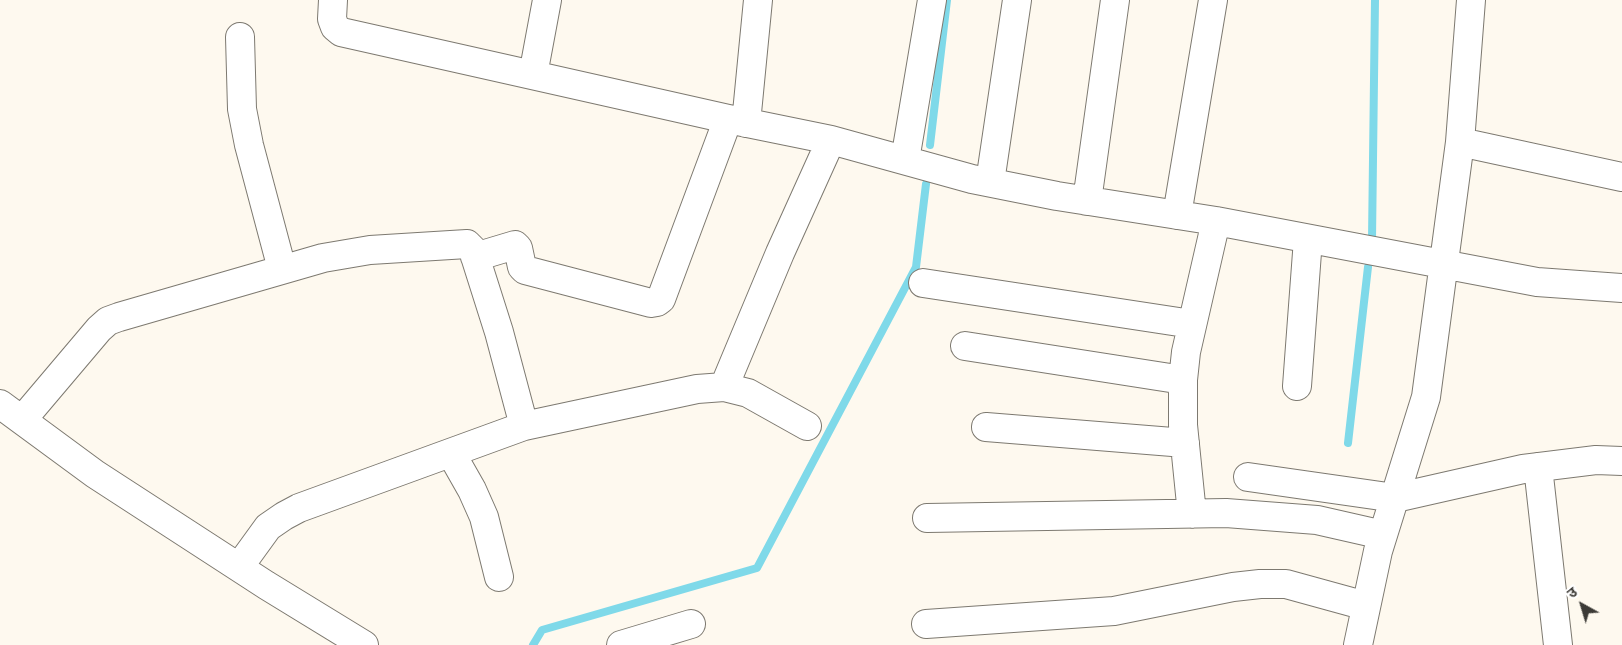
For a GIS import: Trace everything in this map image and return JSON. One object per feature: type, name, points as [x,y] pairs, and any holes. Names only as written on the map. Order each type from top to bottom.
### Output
[{"type":"street","points":[[333,0],[332,19],[335,27],[341,32],[737,121],[831,140],[990,182],[1087,201],[1216,221],[1537,282],[1622,288]]},
{"type":"street","points":[[533,75],[547,0]]},
{"type":"street","points":[[475,257],[515,245],[518,248],[522,268],[525,270],[651,303],[661,299],[737,121],[758,0]]},
{"type":"street","points":[[905,160],[932,0]]},
{"type":"street","points":[[990,182],[1018,0]]},
{"type":"street","points":[[1087,201],[1115,0]]},
{"type":"street","points":[[1178,215],[1213,0]]},
{"type":"street","points":[[1358,645],[1383,535],[1426,397],[1460,142],[1471,0]]},
{"type":"street","points":[[240,37],[242,109],[248,145],[282,269]]},
{"type":"street","points":[[724,387],[780,253],[831,140]]},
{"type":"street","points":[[1460,142],[1622,177]]},
{"type":"street","points":[[1192,514],[1183,425],[1183,380],[1186,352],[1216,221]]},
{"type":"street","points":[[1296,386],[1308,239]]},
{"type":"street","points":[[22,420],[99,329],[108,322],[323,258],[370,250],[467,244],[475,257],[499,332],[524,426]]},
{"type":"street","points":[[924,283],[1192,324]]},
{"type":"street","points":[[965,346],[1183,380]]},
{"type":"street","points":[[239,567],[268,527],[299,508],[524,426],[697,389],[724,387],[748,393],[807,426]]},
{"type":"street","points":[[0,404],[95,474],[364,645]]},
{"type":"street","points":[[986,427],[1185,444]]},
{"type":"street","points":[[451,454],[472,490],[484,517],[498,577]]},
{"type":"street","points":[[1248,477],[1395,498],[1523,468],[1596,460],[1622,461]]},
{"type":"street","points":[[1538,467],[1558,645]]},
{"type":"street","points":[[927,518],[1226,513],[1316,520],[1383,535]]},
{"type":"street","points":[[926,624],[1114,611],[1233,586],[1260,584],[1286,584],[1366,606]]},
{"type":"street","points":[[621,645],[691,624]]},
{"type":"waterway","points":[[930,145],[947,0]]},
{"type":"waterway","points":[[1372,239],[1375,0]]},
{"type":"waterway","points":[[533,645],[542,630],[757,568],[916,267],[926,184]]},
{"type":"waterway","points":[[1348,443],[1368,267]]}]
